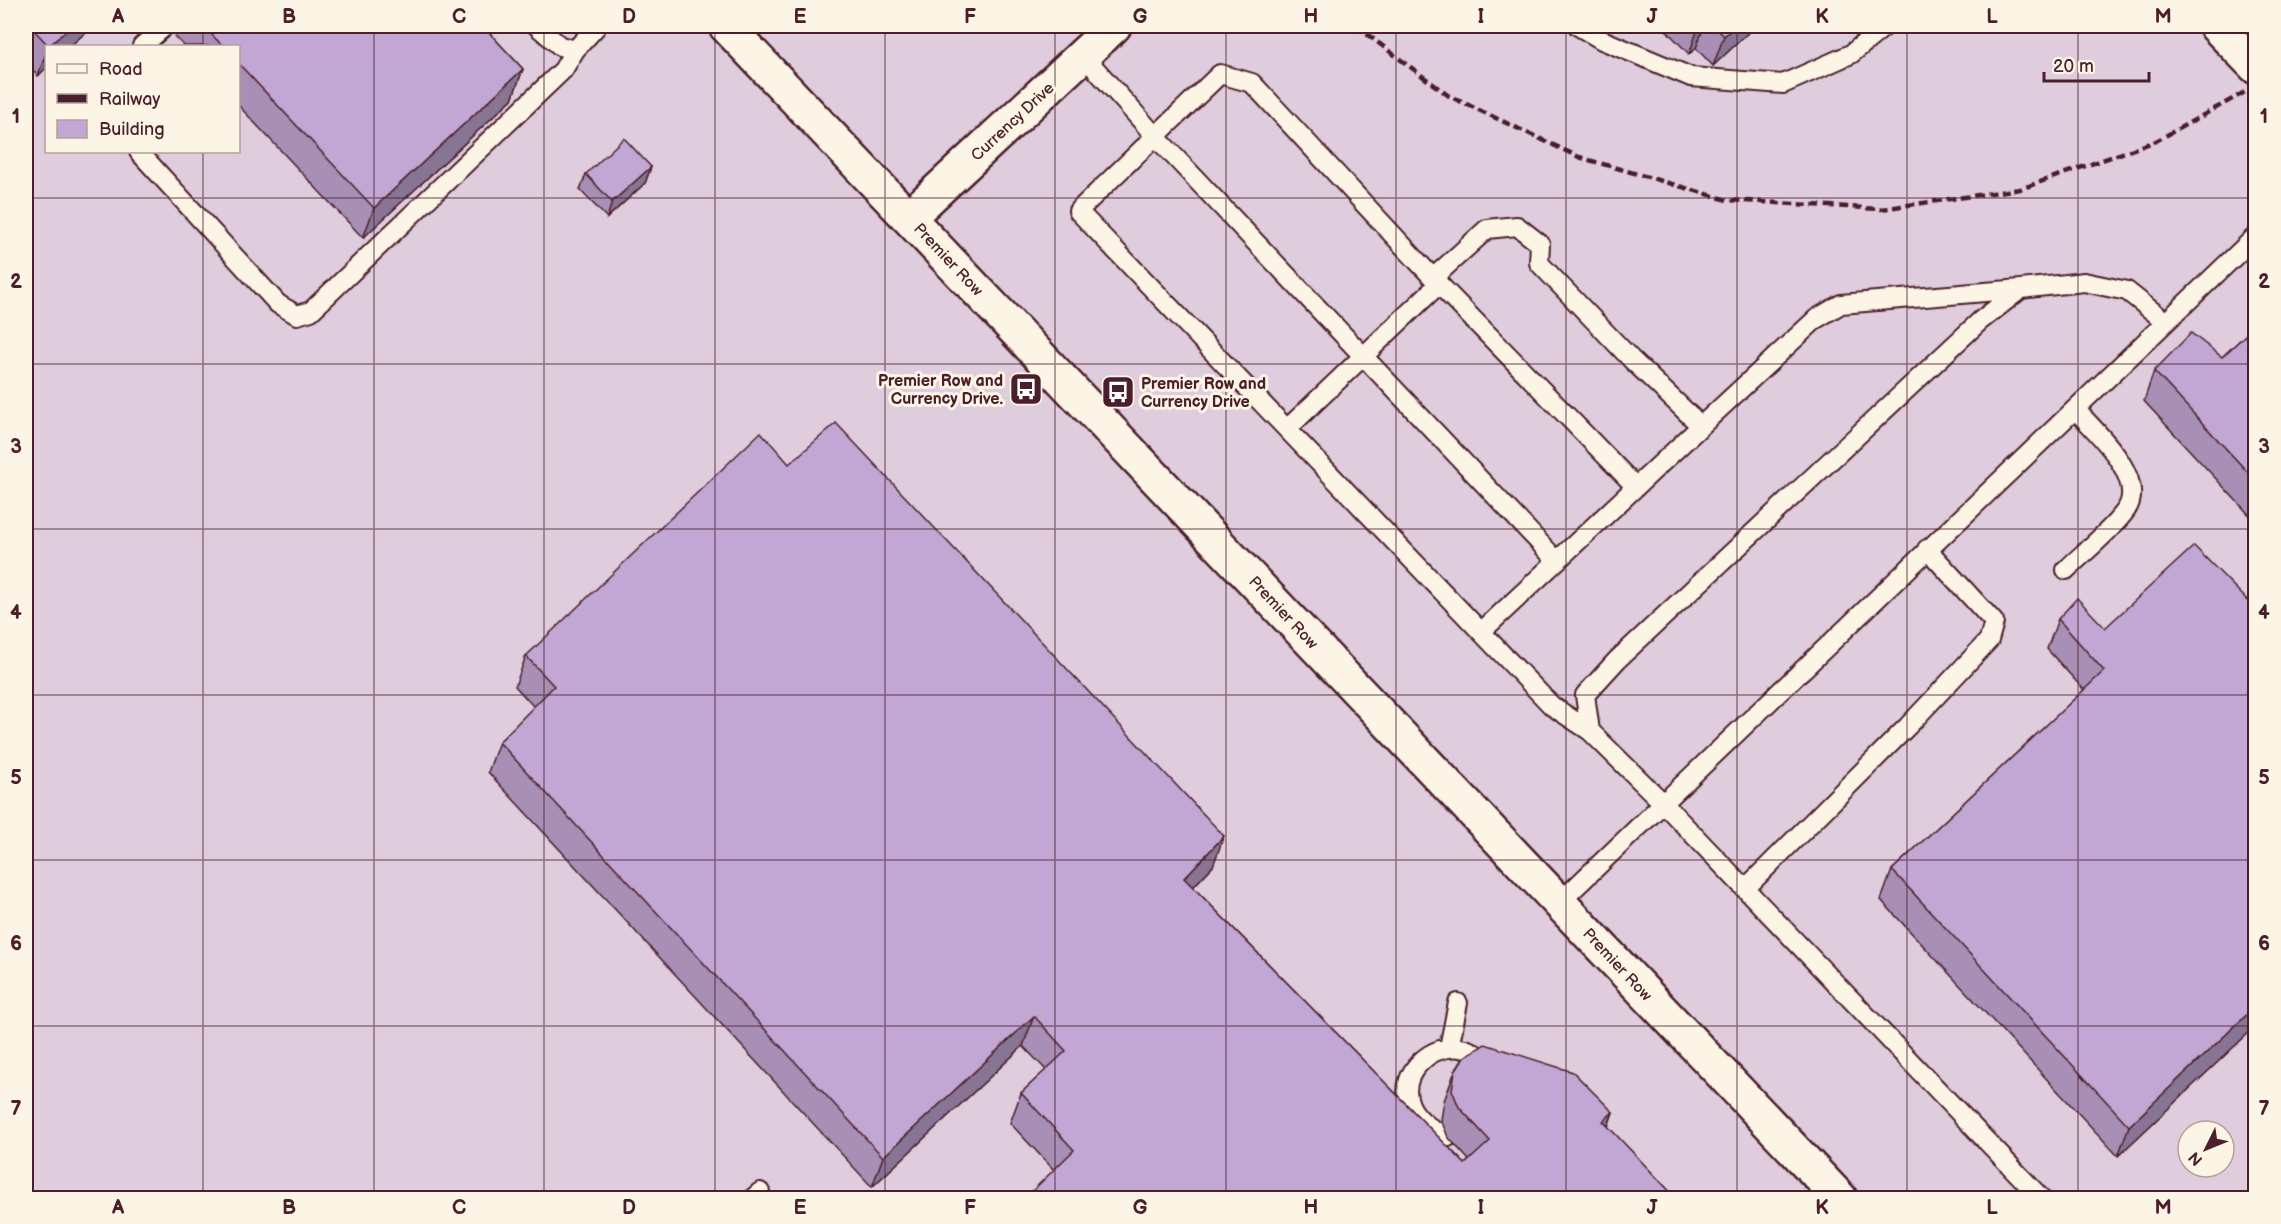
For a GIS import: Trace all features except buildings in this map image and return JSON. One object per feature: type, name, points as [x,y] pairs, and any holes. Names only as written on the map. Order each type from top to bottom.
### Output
[{"type":"street","name":"Premier Row","points":[[726,26],[1840,1198]]},
{"type":"street","name":"Currency Drive","points":[[909,217],[1114,26]]},
{"type":"street","points":[[2216,26],[2256,67]]},
{"type":"lane","points":[[143,45],[165,26]]},
{"type":"lane","points":[[537,26],[560,46],[575,50]]},
{"type":"lane","points":[[140,153],[278,304],[297,315],[311,311],[320,303],[563,70],[575,50],[597,26]]},
{"type":"lane","points":[[1578,26],[1602,40],[1691,77],[1783,84],[1851,54],[1885,26]]},
{"type":"lane","points":[[1083,55],[1155,137],[1364,354],[1557,561]]},
{"type":"lane","points":[[1636,487],[1436,281],[1252,83],[1220,74],[1078,212],[1552,706],[1590,731],[1663,803],[2041,1198]]},
{"type":"lane","points":[[1287,429],[1487,229],[1517,226],[1540,244],[1539,263],[1632,360],[1701,426]]},
{"type":"lane","points":[[1559,903],[2256,236]]},
{"type":"lane","points":[[1481,632],[1816,318],[1840,303],[2084,282],[2127,291],[2166,322]]},
{"type":"lane","points":[[1590,731],[1584,695],[1617,660],[1980,321],[2021,289]]},
{"type":"lane","points":[[2066,570],[2127,509],[2131,490],[2116,455],[2075,409]]},
{"type":"lane","points":[[1745,889],[1908,726],[1989,640],[1994,622],[1927,549]]},
{"type":"lane","points":[[1449,1048],[1458,1003]]},
{"type":"lane","points":[[1448,1137],[1421,1123],[1412,1111],[1408,1097],[1408,1083],[1413,1070],[1422,1059],[1434,1051],[1449,1048],[1461,1049],[1475,1055],[1485,1064],[1493,1080]]},
{"type":"shaded area","points":[[26,26],[2255,26],[2255,1198],[26,1198]]},
{"type":"railway","points":[[1356,26],[1449,96],[1579,157],[1727,200],[1881,209],[2020,189],[2156,141],[2256,86]]},
{"type":"place","name":"Premier Row and Currency Drive.","points":[[1026,389]]},
{"type":"place","name":"Premier Row and Currency Drive","points":[[1118,392]]}]
